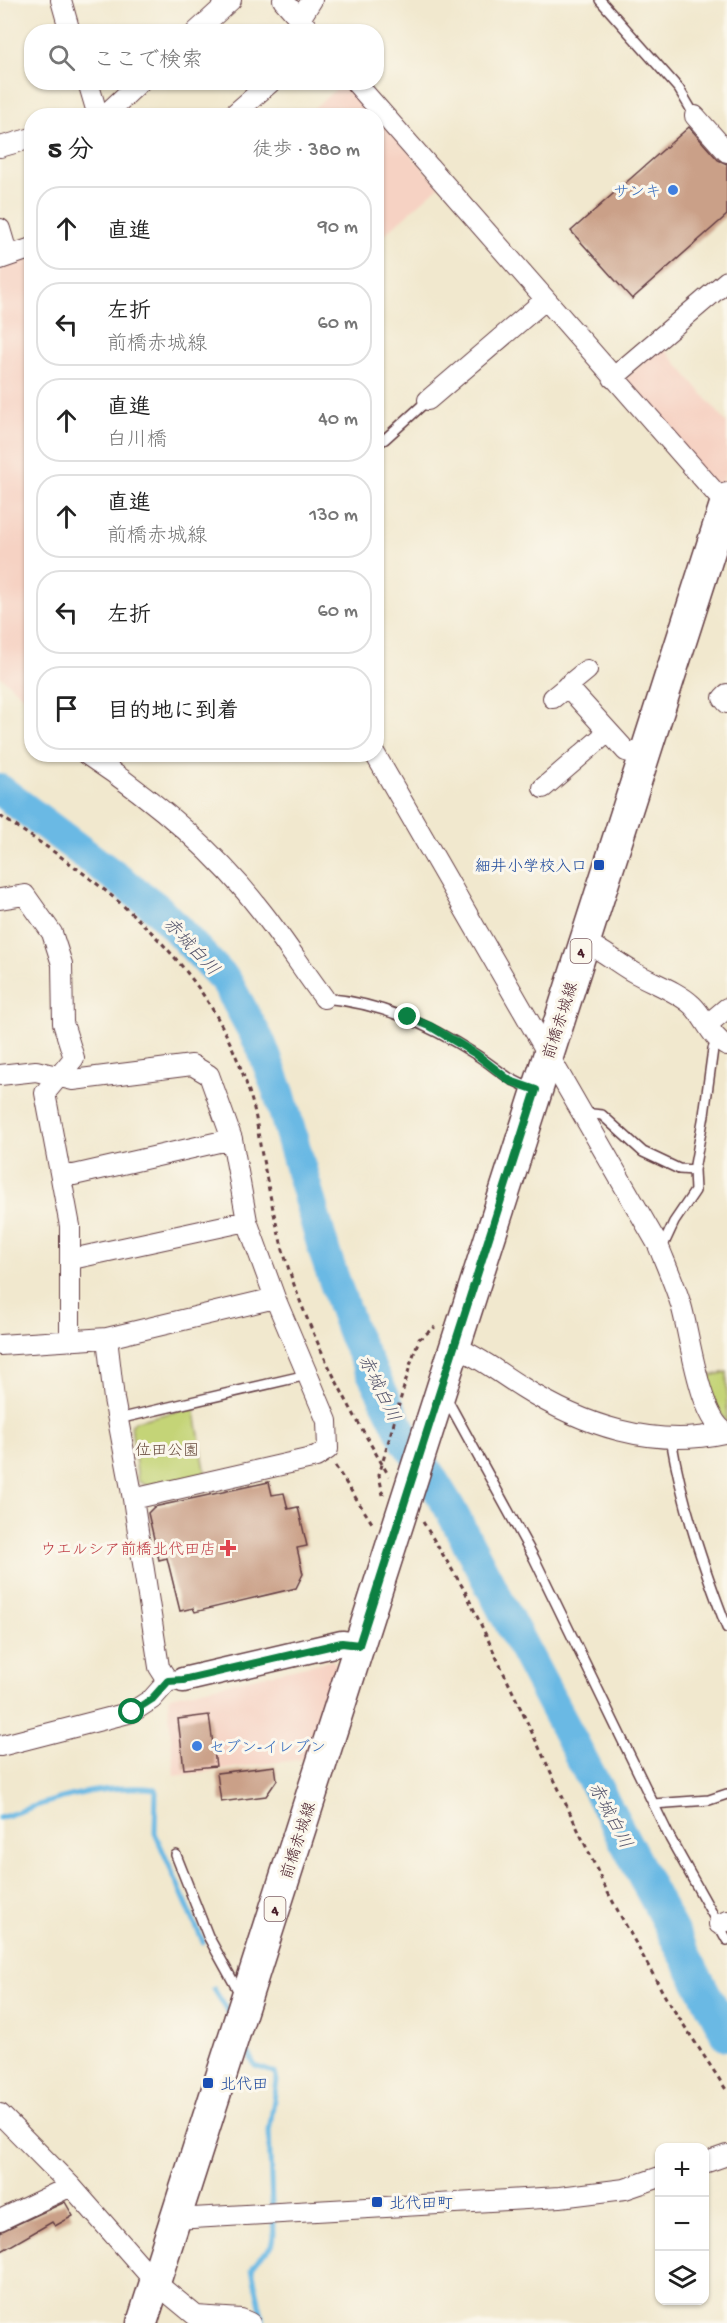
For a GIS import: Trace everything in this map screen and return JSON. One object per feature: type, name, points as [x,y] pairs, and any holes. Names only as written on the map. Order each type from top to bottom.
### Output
[{"type":"main road","name":"前橋赤城線","points":[[438,1401],[446,1336],[536,1090],[726,503]]},
{"type":"main road","name":"4","points":[[399,1497],[438,1401]]},
{"type":"main road","name":"前橋赤城線","points":[[142,2323],[359,1645],[399,1497]]},
{"type":"street","points":[[62,0],[68,24]]},
{"type":"street","points":[[205,24],[231,0]]},
{"type":"street","points":[[283,0],[305,24]]},
{"type":"street","points":[[306,24],[312,0]]},
{"type":"street","points":[[90,90],[96,108]]},
{"type":"street","points":[[112,108],[132,90]]},
{"type":"street","points":[[241,108],[262,90]]},
{"type":"street","points":[[363,90],[379,108]]},
{"type":"street","points":[[384,114],[613,378],[726,503]]},
{"type":"street","points":[[695,116],[727,152]]},
{"type":"street","points":[[0,147],[24,140]]},
{"type":"street","points":[[0,229],[4,258],[24,251]]},
{"type":"street","points":[[613,378],[727,280]]},
{"type":"street","points":[[428,400],[545,300]]},
{"type":"street","points":[[586,670],[560,692],[608,732],[626,751],[644,756]]},
{"type":"street","points":[[727,694],[723,698],[727,703]]},
{"type":"street","points":[[543,788],[608,732]]},
{"type":"street","points":[[97,762],[160,806],[223,868],[262,911],[324,998]]},
{"type":"street","points":[[380,762],[660,1251],[681,1305],[699,1385],[715,1422],[726,1433]]},
{"type":"street","points":[[0,899],[25,895],[52,933],[62,964],[63,1023],[74,1058],[45,1093],[68,1204],[72,1259],[70,1339]]},
{"type":"street","points":[[584,942],[602,949],[633,972],[690,1003],[717,1036]]},
{"type":"street","points":[[717,1036],[727,1008]]},
{"type":"street","points":[[0,1075],[36,1071],[73,1080],[192,1065],[208,1075],[232,1139],[247,1221],[275,1298],[327,1421],[329,1444],[325,1453],[133,1499]]},
{"type":"street","points":[[61,1174],[74,1175],[232,1139]]},
{"type":"street","points":[[72,1259],[247,1221]]},
{"type":"street","points":[[0,1345],[107,1338],[275,1298]]},
{"type":"street","points":[[446,1336],[522,1387],[594,1424],[635,1434],[671,1439],[726,1433]]},
{"type":"street","points":[[107,1338],[118,1419],[159,1666],[175,1681]]},
{"type":"street","points":[[0,1746],[132,1712],[175,1681],[342,1643],[359,1645]]},
{"type":"street","points":[[0,2114],[71,2186],[156,2283],[196,2316],[241,2319],[250,2323]]},
{"type":"street","points":[[709,2162],[727,2155]]},
{"type":"street","points":[[175,2219],[560,2197],[625,2189],[655,2179]]},
{"type":"street","points":[[0,2220],[71,2186]]},
{"type":"lane","points":[[600,0],[680,89],[695,116]]},
{"type":"lane","points":[[384,440],[428,400]]},
{"type":"lane","points":[[324,998],[372,1005],[430,1026],[476,1054],[510,1081],[536,1090]]},
{"type":"lane","points":[[660,1251],[674,1222],[695,1191],[694,1170],[712,1049],[717,1036]]},
{"type":"lane","points":[[581,1113],[602,1115],[643,1152],[680,1169],[694,1170]]},
{"type":"lane","points":[[118,1419],[308,1375]]},
{"type":"lane","points":[[438,1401],[450,1405],[529,1548],[694,1885],[724,1929]]},
{"type":"lane","points":[[671,1439],[680,1491],[689,1511],[701,1561],[727,1628]]},
{"type":"lane","points":[[653,1804],[709,1800],[727,1794]]},
{"type":"lane","points":[[176,1855],[196,1900],[208,1936],[236,1990],[246,1999]]},
{"type":"path","points":[[446,1336],[419,1339],[379,1476],[427,1527],[465,1591],[602,1881],[645,1962],[727,2091]]},
{"type":"path","points":[[325,1453],[347,1482],[378,1534]]},
{"type":"shaded area","points":[[335,90],[354,90],[369,108],[314,108]]},
{"type":"shaded area","points":[[384,125],[439,186],[384,235]]},
{"type":"shaded area","points":[[24,259],[24,697],[0,676],[0,268]]},
{"type":"shaded area","points":[[662,346],[727,423],[727,468],[719,493],[622,382]]},
{"type":"shaded area","points":[[333,1660],[337,1667],[311,1758],[174,1776],[168,1699],[171,1696]]},
{"type":"green space","points":[[727,1372],[727,1424],[701,1378]]},
{"type":"green space","name":"位田公園","points":[[194,1407],[206,1475],[150,1487],[138,1481],[131,1425],[136,1421]]},
{"type":"building","name":"サンキ","points":[[689,127],[718,160],[727,164],[727,215],[632,299],[571,231]]},
{"type":"building","name":"ウエルシア前橋北代田店","points":[[269,1482],[272,1495],[284,1493],[288,1509],[298,1507],[307,1546],[297,1548],[303,1574],[296,1588],[195,1612],[193,1608],[180,1611],[167,1558],[159,1560],[148,1513],[154,1507]]},
{"type":"building","points":[[209,1715],[216,1766],[184,1769],[178,1719]]},
{"type":"building","points":[[275,1766],[277,1780],[266,1796],[221,1802],[217,1773]]},
{"type":"building","points":[[65,2202],[73,2216],[55,2226],[52,2222],[0,2252],[0,2232]]},
{"type":"waterway","name":"赤城白川","points":[[0,790],[158,909],[226,981],[261,1045],[279,1093],[325,1254],[353,1334],[407,1443],[449,1507],[727,2035]]},
{"type":"waterway","points":[[0,1818],[76,1794],[116,1788],[156,1789],[155,1833],[203,1942]]},
{"type":"waterway","points":[[214,1989],[228,2012]]},
{"type":"waterway","points":[[245,2047],[255,2066],[275,2073],[277,2081],[269,2131],[272,2205]]},
{"type":"waterway","points":[[263,2320],[252,2269],[271,2246],[274,2233],[273,2221]]},
{"type":"place","name":"サンキ","points":[[673,190]]},
{"type":"place","name":"細井小学校入口","points":[[599,865]]},
{"type":"place","name":"ウエルシア前橋北代田店","points":[[228,1548]]},
{"type":"place","name":"セブン-イレブン","points":[[197,1746]]},
{"type":"place","name":"北代田","points":[[208,2083]]},
{"type":"place","name":"北代田町","points":[[377,2202]]},
{"type":"route","points":[[132,1712],[152,1699],[168,1681],[183,1680],[342,1643],[359,1645],[536,1090],[510,1081],[476,1054],[430,1026],[408,1017]]}]
